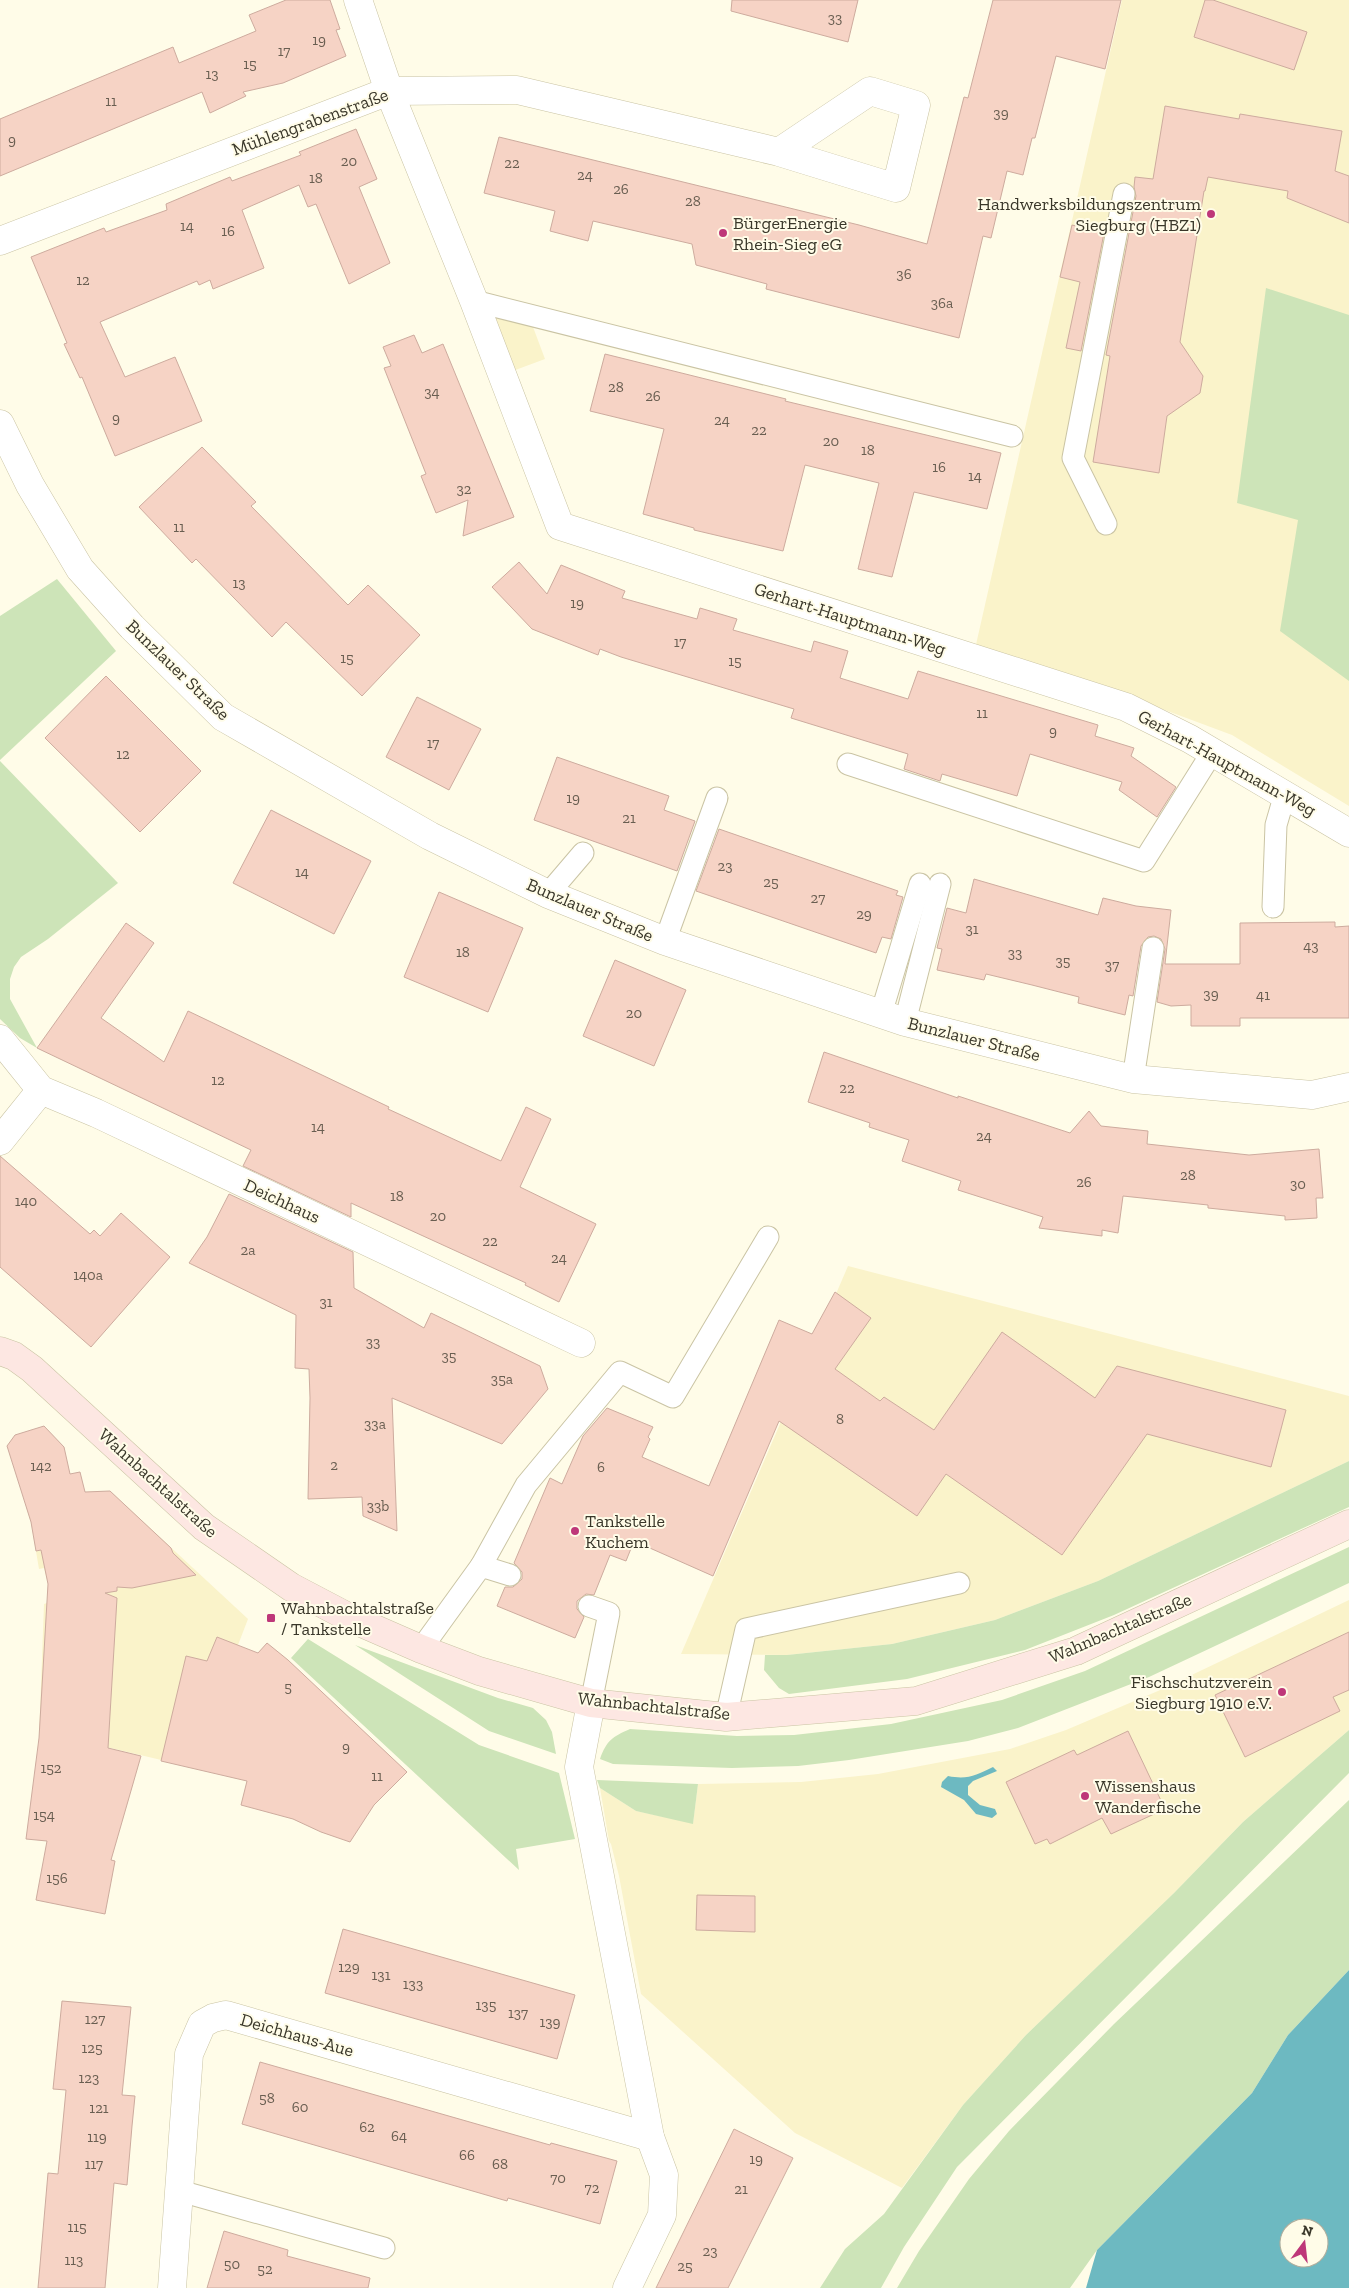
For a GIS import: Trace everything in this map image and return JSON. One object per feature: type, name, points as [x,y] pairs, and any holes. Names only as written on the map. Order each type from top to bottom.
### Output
[{"type":"main road","name":"Wahnbachtalstraße","points":[[0,1351],[14,1356],[32,1369],[204,1527],[291,1587],[350,1618],[421,1649],[479,1670],[591,1702],[726,1716],[916,1701],[1076,1651],[1349,1524]]},
{"type":"street","name":"Gerhart-Hauptmann-Weg","points":[[358,0],[388,91],[474,301],[560,526],[1126,707],[1212,752],[1349,833]]},
{"type":"street","name":"Mühlengrabenstraße","points":[[0,241],[388,91],[517,90],[779,152],[896,188],[916,104],[870,91],[779,152]]},
{"type":"street","name":"Bunzlauer Straße","points":[[0,424],[30,485],[80,569],[132,627],[223,717],[430,836],[548,894],[665,942],[893,1018],[1133,1079],[1312,1095],[1349,1087]]},
{"type":"street","points":[[0,1039],[41,1090],[0,1141]]},
{"type":"street","name":"Deichhaus","points":[[41,1090],[96,1112],[581,1343]]},
{"type":"street","points":[[591,1702],[580,1767],[650,2137],[664,2175],[662,2215],[627,2288]]},
{"type":"street","name":"Deichhaus-Aue","points":[[172,2288],[189,2054],[202,2024],[213,2018],[226,2015],[650,2137]]},
{"type":"lane","points":[[1106,524],[1073,458],[1124,194]]},
{"type":"lane","points":[[474,301],[1012,436]]},
{"type":"lane","points":[[848,764],[1144,861],[1212,752]]},
{"type":"lane","points":[[1273,907],[1276,825],[1285,794]]},
{"type":"lane","points":[[665,942],[717,798]]},
{"type":"lane","points":[[548,894],[583,853]]},
{"type":"lane","points":[[893,1018],[930,884]]},
{"type":"lane","points":[[1133,1079],[1153,948]]},
{"type":"lane","points":[[421,1649],[481,1566],[526,1485],[620,1372],[672,1397],[768,1237]]},
{"type":"lane","points":[[481,1566],[510,1575]]},
{"type":"lane","points":[[726,1716],[746,1630],[959,1583]]},
{"type":"lane","points":[[589,1606],[609,1613],[591,1702]]},
{"type":"lane","points":[[180,2191],[384,2248]]},
{"type":"shaded area","name":"Handwerksbildungszentrum Siegburg (HBZ1)","points":[[1122,0],[1349,0],[1349,806],[1232,735],[1130,697],[975,649]]},
{"type":"shaded area","points":[[484,314],[533,327],[545,359],[507,373]]},
{"type":"shaded area","points":[[848,1266],[1349,1396],[1349,1461],[1098,1581],[995,1620],[892,1644],[787,1655],[681,1654]]},
{"type":"shaded area","points":[[110,1491],[248,1619],[191,1767],[85,1742],[39,1738],[44,1604],[47,1603],[48,1584],[44,1568],[39,1569],[31,1522],[26,1507]]},
{"type":"shaded area","points":[[1349,1600],[1349,1730],[1243,1822],[1174,1893],[1026,2035],[963,2105],[902,2188],[795,2133],[641,1994],[619,1876],[609,1841],[600,1788],[636,1811],[693,1823],[698,1784],[801,1782],[878,1774],[1010,1749],[1066,1730],[1158,1691]]},
{"type":"green space","points":[[1266,288],[1349,315],[1349,681],[1280,631],[1298,520],[1237,503]]},
{"type":"green space","points":[[57,579],[116,651],[0,760],[0,616]]},
{"type":"green space","points":[[0,761],[118,883],[48,939],[21,957],[14,967],[10,979],[10,999],[37,1048],[20,1038],[0,1019]]},
{"type":"green space","points":[[1349,1461],[1349,1507],[1114,1615],[1025,1650],[907,1679],[789,1694],[779,1688],[764,1670],[765,1655],[787,1655],[892,1644],[995,1620],[1098,1581]]},
{"type":"green space","points":[[1349,1547],[1349,1583],[1149,1677],[1018,1728],[968,1741],[798,1766],[732,1768],[613,1764],[600,1759],[605,1747],[611,1740],[630,1729],[737,1736],[794,1735],[891,1724],[1002,1700],[1085,1671]]},
{"type":"green space","points":[[308,1639],[479,1745],[559,1773],[575,1839],[516,1849],[519,1870],[291,1658]]},
{"type":"green space","points":[[355,1645],[498,1698],[533,1708],[546,1720],[552,1732],[556,1754],[489,1731]]},
{"type":"green space","points":[[1349,1730],[1349,1773],[957,2167],[904,2247],[881,2288],[820,2288],[845,2249],[884,2214],[963,2105],[1026,2035],[1174,1893],[1243,1822]]},
{"type":"green space","points":[[597,1780],[698,1784],[693,1824],[636,1811],[600,1788]]},
{"type":"green space","points":[[1349,1800],[1349,1970],[1288,2035],[1252,2093],[1097,2250],[1070,2288],[897,2288],[919,2251],[969,2179],[1009,2131],[1114,2024]]},
{"type":"water","points":[[993,1767],[997,1771],[973,1781],[968,1786],[968,1795],[980,1805],[995,1809],[997,1814],[992,1818],[976,1814],[964,1800],[941,1787],[942,1782],[948,1776],[967,1777]]},
{"type":"water","points":[[1349,1970],[1349,2288],[1086,2288],[1097,2250],[1252,2093],[1288,2035]]},
{"type":"building","points":[[286,0],[330,0],[340,29],[336,30],[346,56],[283,83],[243,92],[246,96],[210,113],[202,92],[0,176],[0,119],[173,47],[179,63],[256,31],[249,15]]},
{"type":"building","points":[[732,0],[858,0],[848,42],[731,11]]},
{"type":"building","points":[[993,0],[1121,0],[1105,69],[1056,56],[1035,138],[1032,138],[1023,175],[1007,171],[991,238],[983,236],[959,338],[766,289],[767,284],[696,265],[692,244],[593,221],[588,241],[550,231],[555,211],[484,193],[499,137],[859,225],[927,244],[964,97],[968,98]]},
{"type":"building","points":[[1205,0],[1213,0],[1307,32],[1294,70],[1194,37]]},
{"type":"building","points":[[1165,106],[1239,119],[1240,114],[1342,131],[1335,171],[1349,176],[1349,223],[1287,198],[1288,191],[1208,177],[1204,191],[1180,342],[1203,376],[1200,393],[1167,416],[1159,473],[1093,462],[1110,356],[1106,355],[1136,196],[1134,187],[1135,177],[1153,179]]},
{"type":"building","points":[[356,129],[377,179],[359,187],[390,263],[349,284],[316,204],[308,207],[299,185],[242,210],[264,268],[213,289],[210,280],[199,285],[197,281],[100,322],[125,377],[175,357],[202,421],[115,456],[82,377],[80,378],[64,344],[67,343],[31,257],[104,228],[106,232],[167,210],[166,204],[230,177],[232,181],[301,155],[299,152]]},
{"type":"building","points":[[1072,225],[1104,233],[1081,351],[1066,348],[1080,282],[1060,277]]},
{"type":"building","points":[[414,335],[422,353],[443,344],[514,517],[463,536],[468,500],[436,513],[421,476],[426,474],[384,368],[391,366],[383,347]]},
{"type":"building","points":[[605,354],[786,399],[785,401],[1001,453],[987,509],[914,492],[892,577],[858,569],[879,483],[805,465],[783,551],[694,530],[694,528],[643,514],[664,429],[590,411]]},
{"type":"building","points":[[202,447],[256,502],[251,506],[348,605],[368,585],[420,635],[362,696],[286,622],[272,637],[196,559],[192,563],[139,507]]},
{"type":"building","points":[[519,562],[547,594],[561,565],[625,591],[622,598],[697,619],[700,608],[737,619],[733,630],[811,652],[814,641],[848,651],[840,678],[908,699],[918,671],[1098,725],[1095,736],[1134,748],[1131,756],[1176,787],[1157,817],[1119,790],[1122,782],[1030,754],[1017,796],[942,774],[940,781],[904,769],[908,754],[791,718],[794,709],[600,649],[598,655],[532,629],[492,587]]},
{"type":"building","points":[[106,676],[201,771],[140,832],[45,738]]},
{"type":"building","points":[[417,697],[481,729],[449,790],[386,757]]},
{"type":"building","points":[[557,757],[669,796],[664,810],[695,821],[677,871],[534,820]]},
{"type":"building","points":[[271,810],[371,861],[334,934],[233,883]]},
{"type":"building","points":[[719,829],[898,891],[896,895],[903,897],[891,939],[882,937],[876,953],[696,891]]},
{"type":"building","points":[[974,879],[1098,915],[1103,898],[1136,906],[1171,910],[1165,964],[1240,964],[1240,923],[1335,922],[1335,927],[1349,926],[1349,1018],[1240,1018],[1240,1026],[1191,1026],[1191,1005],[1171,1006],[1157,1002],[1165,949],[1161,939],[1154,936],[1148,937],[1141,946],[1133,996],[1129,995],[1125,1015],[1078,1003],[1079,997],[1032,985],[986,974],[984,980],[937,970],[942,949],[937,948],[947,908],[966,913]]},
{"type":"building","points":[[439,892],[523,928],[488,1012],[404,977]]},
{"type":"building","points":[[126,923],[154,943],[101,1018],[164,1062],[188,1011],[389,1107],[388,1109],[501,1161],[526,1107],[551,1119],[520,1187],[596,1224],[559,1302],[525,1285],[526,1283],[351,1203],[351,1217],[243,1166],[251,1150],[37,1048]]},
{"type":"building","points":[[615,960],[686,990],[654,1066],[583,1036]]},
{"type":"building","points":[[824,1052],[958,1098],[958,1096],[1070,1133],[1089,1111],[1101,1126],[1148,1131],[1147,1144],[1249,1155],[1319,1149],[1323,1198],[1316,1198],[1317,1218],[1285,1220],[1285,1216],[1123,1196],[1118,1233],[1102,1230],[1102,1236],[1039,1228],[1043,1217],[958,1190],[961,1181],[902,1161],[909,1140],[869,1127],[870,1123],[808,1102]]},
{"type":"building","points":[[0,1156],[90,1234],[94,1230],[100,1236],[121,1213],[170,1257],[91,1347],[0,1267]]},
{"type":"building","points":[[229,1194],[353,1252],[354,1288],[424,1328],[431,1313],[540,1366],[548,1389],[502,1444],[392,1398],[397,1531],[363,1516],[362,1497],[308,1499],[309,1369],[295,1368],[296,1315],[189,1263],[207,1237]]},
{"type":"building","points":[[835,1292],[871,1318],[835,1369],[880,1401],[884,1397],[934,1430],[1002,1332],[1095,1398],[1117,1366],[1286,1410],[1271,1467],[1147,1434],[1062,1555],[946,1474],[917,1516],[779,1421],[713,1576],[634,1541],[626,1561],[610,1555],[594,1595],[586,1594],[577,1601],[577,1609],[584,1617],[575,1638],[497,1606],[505,1587],[513,1587],[522,1579],[522,1572],[514,1563],[550,1478],[562,1484],[583,1436],[607,1408],[653,1427],[642,1457],[709,1486],[779,1320],[812,1334]]},
{"type":"building","points":[[44,1426],[64,1447],[70,1474],[80,1472],[85,1492],[110,1491],[171,1548],[173,1553],[196,1575],[132,1588],[117,1587],[117,1591],[105,1593],[117,1598],[108,1748],[141,1756],[111,1860],[115,1861],[105,1914],[36,1900],[47,1841],[26,1839],[39,1738],[48,1584],[41,1550],[36,1551],[31,1522],[7,1446],[15,1435]]},
{"type":"building","name":"Fischschutzverein Siegburg 1910 e.V.","points":[[1349,1632],[1349,1690],[1333,1697],[1340,1711],[1245,1757],[1215,1695]]},
{"type":"building","points":[[217,1637],[258,1653],[267,1643],[288,1660],[407,1772],[374,1805],[350,1842],[321,1832],[293,1819],[241,1805],[247,1781],[161,1761],[186,1656],[207,1661]]},
{"type":"building","name":"Wissenshaus Wanderfische","points":[[1128,1731],[1165,1809],[1111,1834],[1102,1818],[1050,1844],[1047,1839],[1035,1844],[1006,1782],[1074,1750],[1077,1755]]},
{"type":"building","points":[[697,1895],[755,1896],[755,1932],[696,1930]]},
{"type":"building","points":[[343,1929],[575,1995],[557,2059],[325,1993]]},
{"type":"building","points":[[62,2001],[131,2007],[122,2095],[135,2096],[127,2185],[114,2183],[105,2288],[38,2288],[48,2173],[58,2174],[66,2090],[53,2089]]},
{"type":"building","points":[[260,2062],[550,2145],[551,2143],[617,2161],[600,2224],[508,2198],[507,2201],[242,2124]]},
{"type":"building","points":[[734,2129],[793,2158],[728,2288],[656,2288]]},
{"type":"building","points":[[224,2231],[288,2250],[287,2256],[370,2278],[368,2288],[207,2288]]},
{"type":"place","name":"Handwerksbildungszentrum Siegburg (HBZ1)","points":[[1211,214]]},
{"type":"place","name":"BürgerEnergie Rhein-Sieg eG","points":[[723,233]]},
{"type":"place","name":"Tankstelle Kuchem","points":[[575,1531]]},
{"type":"place","name":"Wahnbachtalstraße / Tankstelle","points":[[271,1618]]},
{"type":"place","name":"Fischschutzverein Siegburg 1910 e.V.","points":[[1282,1692]]},
{"type":"place","name":"Wissenshaus Wanderfische","points":[[1085,1796]]}]
